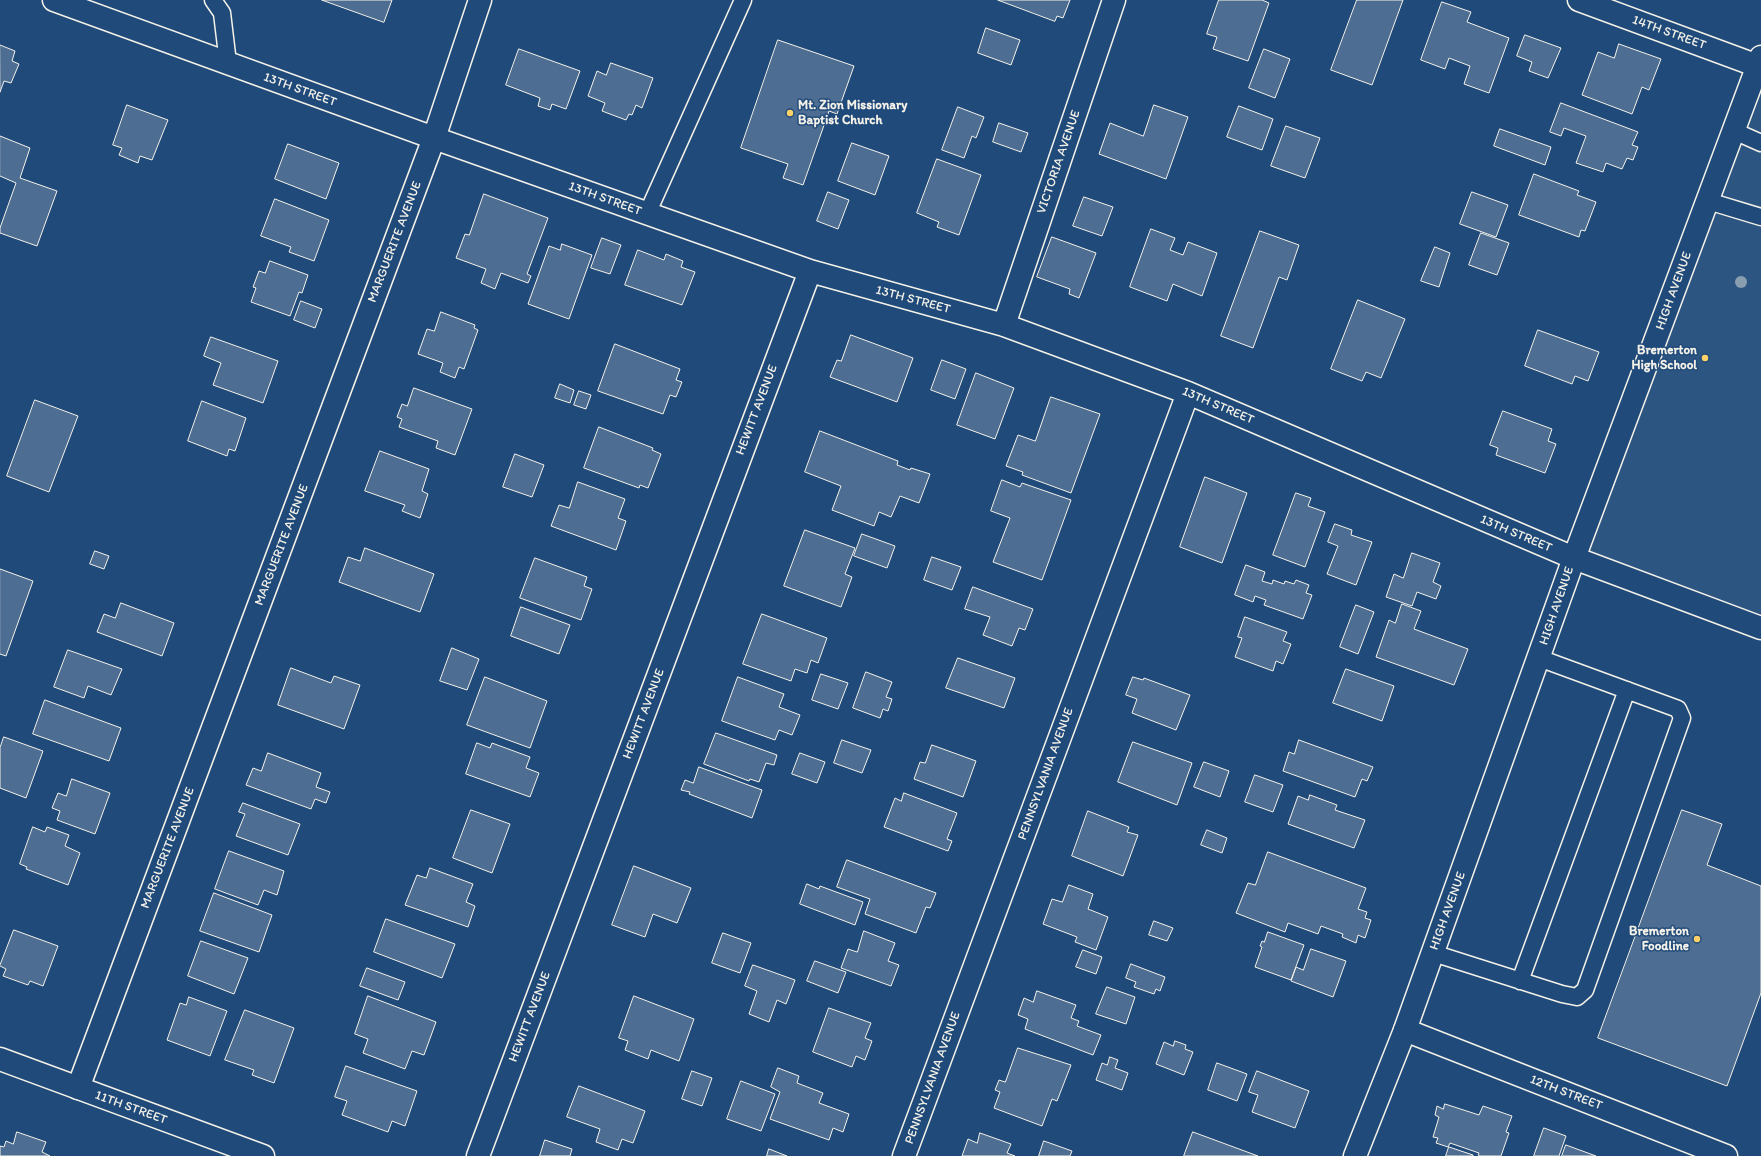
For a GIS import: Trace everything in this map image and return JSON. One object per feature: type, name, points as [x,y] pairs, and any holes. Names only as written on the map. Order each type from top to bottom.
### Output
[{"type":"street","name":"13TH STREET","points":[[54,0],[434,138],[810,271],[1004,325],[1188,393],[1574,558],[1761,628]]},
{"type":"street","name":"MARGUERITE AVENUE","points":[[78,1088],[434,138],[480,0]]},
{"type":"street","name":"VICTORIA AVENUE","points":[[1004,325],[1114,0]]},
{"type":"street","name":"14TH STREET","points":[[1579,0],[1760,61]]},
{"type":"street","name":"HIGH AVENUE","points":[[1355,1156],[1405,1030],[1574,558],[1760,61]]},
{"type":"street","name":"HEWITT AVENUE","points":[[478,1156],[810,271]]},
{"type":"street","name":"PENNSYLVANIA AVENUE","points":[[904,1156],[1188,393]]},
{"type":"street","name":"12TH STREET","points":[[1405,1030],[1726,1156]]},
{"type":"street","name":"11TH STREET","points":[[0,1059],[263,1156]]},
{"type":"lane","points":[[213,0],[222,13],[228,63]]},
{"type":"lane","points":[[647,214],[743,0]]},
{"type":"lane","points":[[1734,130],[1761,143]]},
{"type":"lane","points":[[1708,201],[1761,217]]},
{"type":"lane","points":[[1432,953],[1562,994],[1577,997],[1585,990],[1682,718],[1678,709],[1539,658]]},
{"type":"lane","points":[[1520,981],[1627,690]]},
{"type":"shaded area","name":"Bremerton High School","points":[[1761,57],[1761,628],[1574,558]]},
{"type":"building","points":[[322,0],[392,0],[384,22]]},
{"type":"building","points":[[998,0],[1070,0],[1063,18],[1057,16],[1055,21]]},
{"type":"building","points":[[1219,0],[1262,0],[1269,3],[1248,61],[1213,49],[1217,37],[1207,34]]},
{"type":"building","points":[[1357,0],[1403,0],[1372,85],[1331,70]]},
{"type":"building","points":[[1442,2],[1471,12],[1467,22],[1509,38],[1489,93],[1464,84],[1470,66],[1449,58],[1445,69],[1421,60]]},
{"type":"building","points":[[986,28],[1020,40],[1011,65],[978,53]]},
{"type":"building","points":[[1525,35],[1561,48],[1548,78],[1529,71],[1532,62],[1517,56]]},
{"type":"building","name":"Mt. Zion Missionary Baptist Church","points":[[778,40],[854,66],[837,114],[829,111],[803,185],[783,178],[788,164],[741,148]]},
{"type":"building","points":[[1619,44],[1661,59],[1649,90],[1642,87],[1632,114],[1582,95],[1598,52],[1614,58]]},
{"type":"building","points":[[0,45],[15,51],[12,61],[19,64],[11,83],[4,81],[0,92]]},
{"type":"building","points":[[519,49],[580,71],[566,109],[552,104],[550,110],[538,106],[540,98],[506,85]]},
{"type":"building","points":[[1264,49],[1290,59],[1275,98],[1249,88]]},
{"type":"building","points":[[611,63],[653,78],[642,108],[636,105],[632,115],[629,114],[626,120],[602,111],[605,103],[588,96],[597,71],[606,75]]},
{"type":"building","points":[[1561,103],[1638,132],[1632,145],[1638,147],[1633,160],[1627,158],[1622,169],[1606,163],[1603,172],[1576,163],[1586,136],[1564,128],[1561,136],[1550,132]]},
{"type":"building","points":[[127,105],[168,120],[152,160],[140,156],[138,163],[119,155],[122,148],[113,145]]},
{"type":"building","points":[[1154,105],[1188,117],[1166,179],[1099,154],[1110,123],[1143,136]]},
{"type":"building","points":[[1239,106],[1273,119],[1262,150],[1227,137]]},
{"type":"building","points":[[958,107],[984,117],[976,138],[972,136],[964,158],[942,150]]},
{"type":"building","points":[[999,123],[1028,133],[1021,152],[993,142]]},
{"type":"building","points":[[1286,126],[1320,138],[1305,178],[1271,166]]},
{"type":"building","points":[[1500,129],[1551,147],[1545,165],[1494,146]]},
{"type":"building","points":[[0,136],[30,148],[20,178],[57,191],[37,246],[0,233],[0,228],[16,183],[0,176]]},
{"type":"building","points":[[852,143],[889,156],[875,195],[838,181]]},
{"type":"building","points":[[288,144],[339,163],[326,199],[275,179]]},
{"type":"building","points":[[937,159],[981,175],[959,235],[937,227],[939,222],[917,213]]},
{"type":"building","points":[[1534,174],[1579,191],[1577,195],[1596,202],[1585,231],[1581,230],[1579,237],[1519,215]]},
{"type":"building","points":[[828,192],[849,200],[838,229],[817,221]]},
{"type":"building","points":[[1472,192],[1508,205],[1496,237],[1460,224]]},
{"type":"building","points":[[484,194],[548,218],[527,274],[531,276],[528,283],[501,273],[495,289],[481,283],[486,269],[456,258],[465,234],[469,235]]},
{"type":"building","points":[[1084,197],[1113,207],[1102,236],[1073,226]]},
{"type":"building","points":[[275,199],[329,220],[314,261],[289,252],[291,247],[261,236]]},
{"type":"building","points":[[1151,229],[1175,238],[1170,250],[1183,255],[1188,242],[1217,253],[1202,296],[1173,284],[1167,301],[1130,287]]},
{"type":"building","points":[[1260,231],[1299,245],[1287,280],[1279,277],[1253,348],[1221,336]]},
{"type":"building","points":[[1481,233],[1509,243],[1497,275],[1469,265]]},
{"type":"building","points":[[1052,237],[1096,253],[1079,298],[1069,294],[1070,289],[1037,277]]},
{"type":"building","points":[[602,238],[621,245],[610,274],[591,268]]},
{"type":"building","points":[[562,244],[592,255],[569,319],[528,304],[549,246],[560,250]]},
{"type":"building","points":[[1435,247],[1450,253],[1439,287],[1421,281]]},
{"type":"building","points":[[638,250],[664,260],[666,254],[683,261],[681,267],[695,272],[682,305],[625,285]]},
{"type":"building","points":[[270,261],[308,275],[302,293],[299,292],[290,316],[251,302],[256,288],[253,287],[259,271],[265,273]]},
{"type":"building","points":[[1358,300],[1405,319],[1381,378],[1366,372],[1362,381],[1331,369]]},
{"type":"building","points":[[301,301],[322,309],[315,328],[294,320]]},
{"type":"building","points":[[441,312],[475,325],[474,328],[478,330],[464,369],[459,367],[455,378],[440,372],[443,363],[418,354],[427,329],[434,331]]},
{"type":"building","points":[[1538,330],[1599,352],[1588,381],[1575,376],[1572,384],[1525,366]]},
{"type":"building","points":[[851,335],[913,358],[897,402],[830,377],[837,360],[841,361]]},
{"type":"building","points":[[211,337],[278,361],[263,403],[213,385],[221,363],[204,356]]},
{"type":"building","points":[[615,344],[680,369],[676,380],[682,382],[676,397],[670,395],[663,414],[598,391]]},
{"type":"building","points":[[942,360],[966,369],[955,399],[931,390]]},
{"type":"building","points":[[976,373],[1014,388],[995,439],[957,425]]},
{"type":"building","points":[[560,384],[574,390],[570,403],[555,398]]},
{"type":"building","points":[[414,388],[472,409],[455,455],[436,448],[438,441],[399,427],[402,419],[397,417],[402,404],[407,406]]},
{"type":"building","points":[[579,391],[591,395],[586,409],[574,405]]},
{"type":"building","points":[[1051,397],[1100,414],[1071,493],[1022,475],[1023,472],[1006,466],[1018,435],[1035,441]]},
{"type":"building","points":[[35,400],[78,416],[49,492],[7,476]]},
{"type":"building","points":[[202,401],[246,418],[235,451],[229,449],[227,456],[188,441]]},
{"type":"building","points":[[1503,411],[1552,429],[1548,441],[1556,444],[1545,473],[1496,455],[1498,448],[1490,445]]},
{"type":"building","points":[[599,427],[653,448],[652,450],[661,454],[648,488],[640,485],[639,488],[584,468]]},
{"type":"building","points":[[820,431],[898,461],[897,465],[910,470],[911,468],[930,474],[919,503],[900,496],[891,517],[879,512],[874,526],[832,510],[841,486],[805,472]]},
{"type":"building","points":[[380,451],[429,469],[422,491],[428,494],[420,518],[402,511],[405,505],[365,491]]},
{"type":"building","points":[[515,454],[544,465],[532,497],[503,487]]},
{"type":"building","points":[[1205,477],[1247,493],[1222,563],[1180,547]]},
{"type":"building","points":[[1002,480],[1020,487],[1022,483],[1071,500],[1042,580],[993,562],[1010,518],[991,511]]},
{"type":"building","points":[[578,482],[625,499],[618,518],[626,521],[616,550],[551,526],[559,505],[569,508]]},
{"type":"building","points":[[1296,493],[1311,498],[1308,506],[1325,512],[1305,567],[1273,555]]},
{"type":"building","points":[[1335,524],[1352,530],[1351,535],[1372,542],[1356,585],[1327,574],[1338,546],[1328,542]]},
{"type":"building","points":[[805,530],[855,548],[845,574],[852,577],[841,607],[784,586]]},
{"type":"building","points":[[862,534],[895,546],[887,568],[854,556]]},
{"type":"building","points":[[365,548],[434,574],[420,612],[339,582],[348,557],[360,561]]},
{"type":"building","points":[[95,551],[109,556],[104,569],[90,564]]},
{"type":"building","points":[[1412,553],[1440,563],[1433,582],[1441,586],[1436,599],[1417,592],[1412,606],[1386,597],[1394,574],[1403,578]]},
{"type":"building","points":[[932,557],[961,567],[952,590],[924,580]]},
{"type":"building","points":[[535,558],[587,577],[584,586],[592,589],[581,620],[520,598]]},
{"type":"building","points":[[1246,565],[1265,572],[1262,581],[1272,584],[1273,580],[1284,584],[1285,581],[1294,584],[1296,580],[1309,585],[1306,593],[1312,595],[1303,619],[1264,605],[1266,600],[1255,596],[1253,602],[1235,595]]},
{"type":"building","points":[[0,569],[33,581],[6,656],[0,654]]},
{"type":"building","points":[[973,587],[1033,609],[1025,630],[1019,628],[1012,646],[983,635],[990,617],[965,609]]},
{"type":"building","points":[[121,603],[174,623],[162,656],[97,632],[104,614],[115,618]]},
{"type":"building","points":[[1402,604],[1421,611],[1414,629],[1468,649],[1454,685],[1376,657],[1389,620],[1395,623]]},
{"type":"building","points":[[1356,605],[1374,612],[1358,654],[1340,647]]},
{"type":"building","points":[[521,607],[570,625],[559,654],[511,636]]},
{"type":"building","points":[[762,614],[827,638],[818,663],[811,660],[807,673],[795,669],[791,681],[743,664]]},
{"type":"building","points":[[1245,617],[1287,632],[1283,641],[1291,644],[1283,664],[1276,661],[1273,671],[1235,657],[1242,638],[1238,637]]},
{"type":"building","points":[[452,648],[479,659],[467,690],[440,681]]},
{"type":"building","points":[[68,650],[122,669],[111,695],[88,686],[84,698],[54,687]]},
{"type":"building","points":[[958,658],[1015,678],[1004,708],[946,688]]},
{"type":"building","points":[[291,668],[331,683],[334,676],[360,685],[344,729],[278,705]]},
{"type":"building","points":[[1346,669],[1394,686],[1382,721],[1333,703]]},
{"type":"building","points":[[866,672],[892,682],[886,697],[892,699],[888,711],[883,709],[880,718],[853,708]]},
{"type":"building","points":[[821,674],[848,683],[838,709],[812,700]]},
{"type":"building","points":[[485,677],[547,701],[530,748],[467,725]]},
{"type":"building","points":[[738,677],[784,694],[779,707],[800,715],[792,735],[779,730],[775,740],[722,721]]},
{"type":"building","points":[[1133,677],[1143,680],[1144,678],[1190,695],[1176,730],[1132,713],[1137,699],[1126,695]]},
{"type":"building","points":[[45,700],[121,728],[109,761],[33,734]]},
{"type":"building","points":[[716,733],[777,755],[774,765],[766,763],[759,782],[750,779],[749,781],[704,764]]},
{"type":"building","points":[[4,737],[43,751],[26,798],[0,788],[0,748]]},
{"type":"building","points":[[842,740],[871,750],[862,773],[834,763]]},
{"type":"building","points":[[1299,740],[1373,767],[1367,781],[1362,779],[1355,797],[1283,771],[1289,752],[1294,754]]},
{"type":"building","points":[[1133,742],[1192,763],[1177,805],[1118,782]]},
{"type":"building","points":[[477,743],[490,748],[492,743],[530,757],[526,768],[539,773],[530,797],[466,774]]},
{"type":"building","points":[[932,745],[976,761],[963,797],[914,779],[920,762],[925,763]]},
{"type":"building","points":[[268,753],[321,773],[316,787],[330,792],[326,803],[315,799],[311,809],[246,785],[253,768],[261,771]]},
{"type":"building","points":[[800,753],[825,762],[817,783],[792,774]]},
{"type":"building","points":[[1204,762],[1229,771],[1220,797],[1194,787]]},
{"type":"building","points":[[699,767],[762,790],[752,818],[689,794],[690,792],[681,790],[685,780],[693,783]]},
{"type":"building","points":[[1255,775],[1283,785],[1273,812],[1245,802]]},
{"type":"building","points":[[72,779],[110,793],[95,834],[57,820],[60,811],[52,808],[58,793],[66,796]]},
{"type":"building","points":[[904,793],[957,813],[947,839],[952,841],[948,851],[884,827],[895,798],[901,801]]},
{"type":"building","points":[[1310,795],[1337,805],[1335,810],[1365,820],[1354,848],[1288,824],[1298,796],[1308,800]]},
{"type":"building","points":[[243,803],[300,824],[288,855],[236,836],[245,814],[239,812]]},
{"type":"building","points":[[471,810],[510,824],[492,873],[453,858]]},
{"type":"building","name":"Bremerton Foodline","points":[[1682,810],[1722,824],[1707,865],[1761,886],[1761,993],[1727,1086],[1598,1038]]},
{"type":"building","points":[[1088,811],[1129,827],[1127,832],[1138,835],[1123,876],[1072,856]]},
{"type":"building","points":[[33,827],[45,832],[47,827],[69,835],[65,846],[80,853],[68,885],[26,869],[27,867],[20,864]]},
{"type":"building","points":[[1207,830],[1227,838],[1222,853],[1201,845]]},
{"type":"building","points":[[229,851],[284,871],[277,895],[264,890],[258,905],[215,889]]},
{"type":"building","points":[[1268,852],[1366,888],[1358,909],[1367,912],[1365,918],[1371,920],[1365,938],[1358,935],[1356,943],[1342,937],[1343,934],[1321,926],[1318,934],[1288,923],[1285,932],[1236,913],[1248,883],[1255,885]]},
{"type":"building","points":[[847,860],[936,893],[930,908],[926,907],[916,933],[865,914],[870,899],[837,887]]},
{"type":"building","points":[[634,866],[691,888],[677,923],[653,914],[645,937],[612,925]]},
{"type":"building","points":[[430,868],[473,884],[466,902],[475,906],[468,927],[405,905],[417,875],[426,878]]},
{"type":"building","points":[[807,884],[819,889],[820,886],[863,902],[855,925],[800,904]]},
{"type":"building","points":[[1069,885],[1093,894],[1088,909],[1108,917],[1096,950],[1075,942],[1077,937],[1043,924],[1052,899],[1062,902]]},
{"type":"building","points":[[214,893],[272,915],[259,952],[200,931]]},
{"type":"building","points":[[386,919],[455,944],[442,978],[374,952]]},
{"type":"building","points":[[1154,921],[1173,928],[1167,941],[1149,935]]},
{"type":"building","points":[[14,930],[58,946],[43,986],[30,981],[28,985],[3,976],[6,969],[0,966]]},
{"type":"building","points":[[864,931],[895,943],[888,961],[899,965],[891,986],[841,968],[848,949],[857,952]]},
{"type":"building","points":[[1268,932],[1304,945],[1291,980],[1255,967],[1262,947],[1260,946],[1262,941],[1264,942]]},
{"type":"building","points":[[723,933],[751,943],[740,973],[712,963]]},
{"type":"building","points":[[201,941],[248,958],[234,994],[188,976]]},
{"type":"building","points":[[1311,949],[1346,961],[1333,997],[1291,981],[1296,967],[1303,970]]},
{"type":"building","points":[[1083,950],[1102,957],[1096,974],[1076,967]]},
{"type":"building","points":[[815,961],[846,972],[838,993],[807,981]]},
{"type":"building","points":[[1131,964],[1165,977],[1160,991],[1156,989],[1154,994],[1134,987],[1136,982],[1126,978]]},
{"type":"building","points":[[753,965],[795,980],[786,1004],[777,1000],[769,1022],[749,1014],[757,991],[745,986]]},
{"type":"building","points":[[367,968],[405,982],[398,1000],[360,986]]},
{"type":"building","points":[[1107,987],[1135,997],[1126,1024],[1096,1014]]},
{"type":"building","points":[[1037,991],[1076,1005],[1071,1018],[1079,1021],[1077,1026],[1101,1035],[1093,1055],[1025,1029],[1028,1019],[1018,1015],[1024,998],[1033,1002]]},
{"type":"building","points":[[368,996],[436,1022],[424,1055],[412,1051],[405,1069],[363,1053],[368,1039],[355,1034]]},
{"type":"building","points":[[634,996],[694,1019],[679,1061],[651,1050],[648,1059],[625,1050],[628,1041],[619,1038]]},
{"type":"building","points":[[189,997],[227,1011],[210,1056],[167,1040],[180,1003],[186,1005]]},
{"type":"building","points":[[829,1008],[871,1023],[865,1038],[872,1041],[865,1060],[856,1056],[852,1067],[813,1052]]},
{"type":"building","points":[[245,1010],[294,1028],[274,1083],[252,1075],[254,1070],[225,1060]]},
{"type":"building","points":[[1175,1041],[1186,1045],[1185,1049],[1193,1052],[1184,1075],[1156,1064],[1164,1042],[1173,1046]]},
{"type":"building","points":[[1018,1048],[1071,1065],[1057,1101],[1052,1099],[1042,1126],[994,1108],[1000,1092],[995,1090],[999,1080],[1005,1082]]},
{"type":"building","points":[[1110,1057],[1118,1060],[1115,1068],[1128,1073],[1122,1090],[1096,1080],[1102,1063],[1107,1065]]},
{"type":"building","points":[[1217,1063],[1247,1074],[1237,1101],[1208,1090]]},
{"type":"building","points":[[346,1066],[417,1091],[405,1126],[392,1121],[388,1132],[342,1115],[347,1101],[335,1097]]},
{"type":"building","points":[[778,1068],[799,1076],[797,1083],[823,1093],[819,1103],[849,1114],[843,1132],[833,1128],[829,1140],[770,1119],[780,1092],[771,1087]]},
{"type":"building","points":[[692,1071],[712,1078],[702,1106],[682,1099]]},
{"type":"building","points":[[1257,1071],[1309,1091],[1295,1128],[1252,1112],[1258,1095],[1249,1092]]},
{"type":"building","points":[[741,1081],[775,1094],[761,1131],[727,1119]]},
{"type":"building","points":[[579,1086],[645,1111],[633,1143],[622,1139],[618,1150],[596,1142],[600,1129],[567,1117]]},
{"type":"building","points":[[1445,1104],[1479,1115],[1483,1106],[1512,1116],[1506,1132],[1509,1133],[1501,1156],[1480,1156],[1478,1155],[1479,1153],[1450,1143],[1448,1147],[1436,1143],[1438,1138],[1433,1137],[1439,1117],[1435,1115],[1437,1106],[1443,1109]]},
{"type":"building","points":[[1544,1128],[1566,1136],[1559,1156],[1534,1156]]},
{"type":"building","points":[[17,1132],[46,1142],[42,1152],[50,1156],[0,1156],[0,1146],[4,1147],[6,1141],[13,1144]]},
{"type":"building","points":[[1193,1132],[1258,1156],[1184,1156]]},
{"type":"building","points":[[980,1133],[1011,1144],[1007,1153],[1015,1156],[962,1156],[968,1139],[977,1143]]},
{"type":"building","points":[[545,1140],[572,1149],[570,1156],[540,1156]]},
{"type":"building","points":[[1044,1141],[1072,1151],[1070,1156],[1039,1156]]},
{"type":"building","points":[[1566,1145],[1596,1156],[1562,1156]]},
{"type":"building","points":[[1449,1147],[1473,1155],[1473,1156],[1446,1156]]},
{"type":"building","points":[[769,1149],[787,1156],[767,1156]]},
{"type":"place","name":"Mt. Zion Missionary Baptist Church","points":[[790,113]]},
{"type":"place","name":"Bremerton High School","points":[[1705,358]]},
{"type":"place","name":"Bremerton Foodline","points":[[1697,939]]}]
